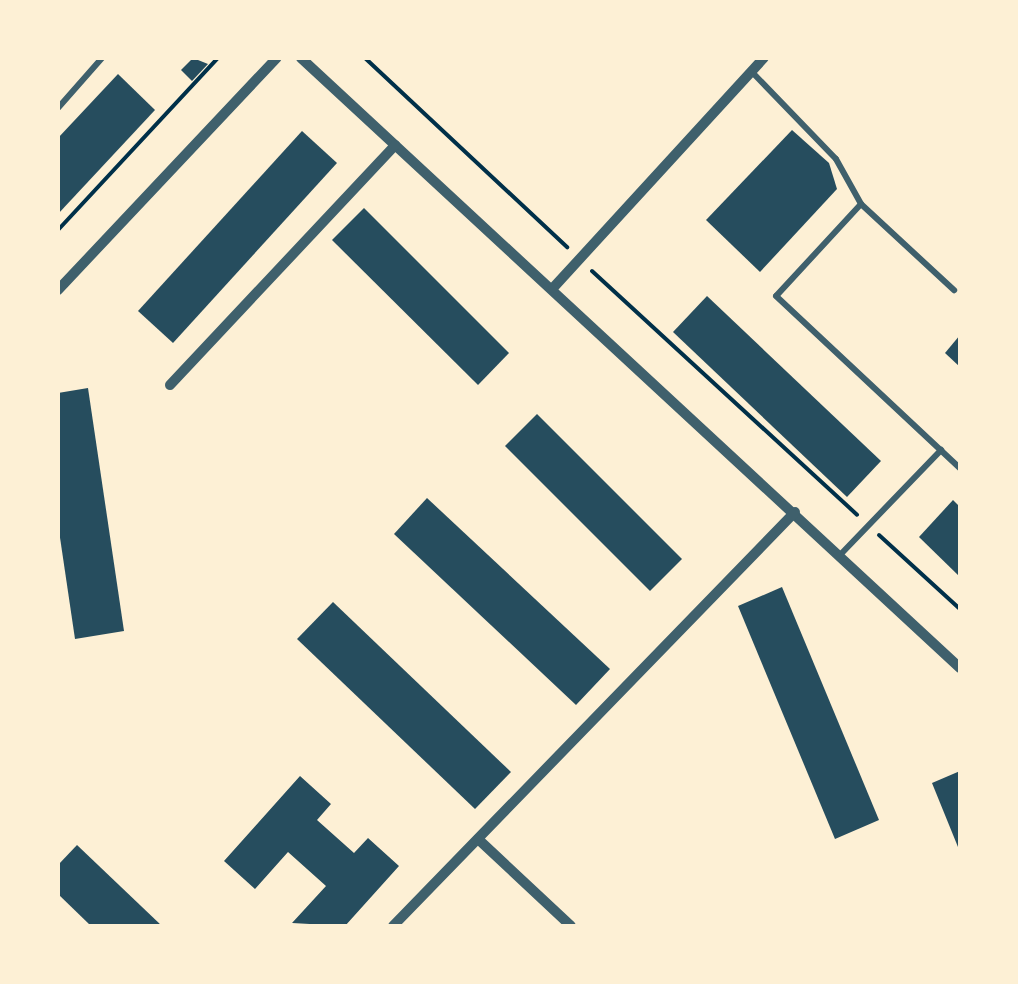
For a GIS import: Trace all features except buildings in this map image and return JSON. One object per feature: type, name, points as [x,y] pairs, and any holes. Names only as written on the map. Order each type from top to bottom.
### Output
[{"type":"street","points":[[58,290],[277,58]]},
{"type":"street","points":[[302,58],[960,668]]},
{"type":"street","points":[[553,288],[764,58]]},
{"type":"street","points":[[170,385],[394,144]]},
{"type":"street","points":[[393,926],[795,512]]},
{"type":"street","points":[[478,839],[571,926]]},
{"type":"lane","points":[[58,108],[102,58]]},
{"type":"lane","points":[[751,71],[836,160],[861,204],[954,290]]},
{"type":"lane","points":[[861,204],[776,296],[960,468]]},
{"type":"lane","points":[[840,554],[940,450]]},
{"type":"path","points":[[58,230],[218,58]]},
{"type":"path","points":[[365,58],[960,609]]}]
